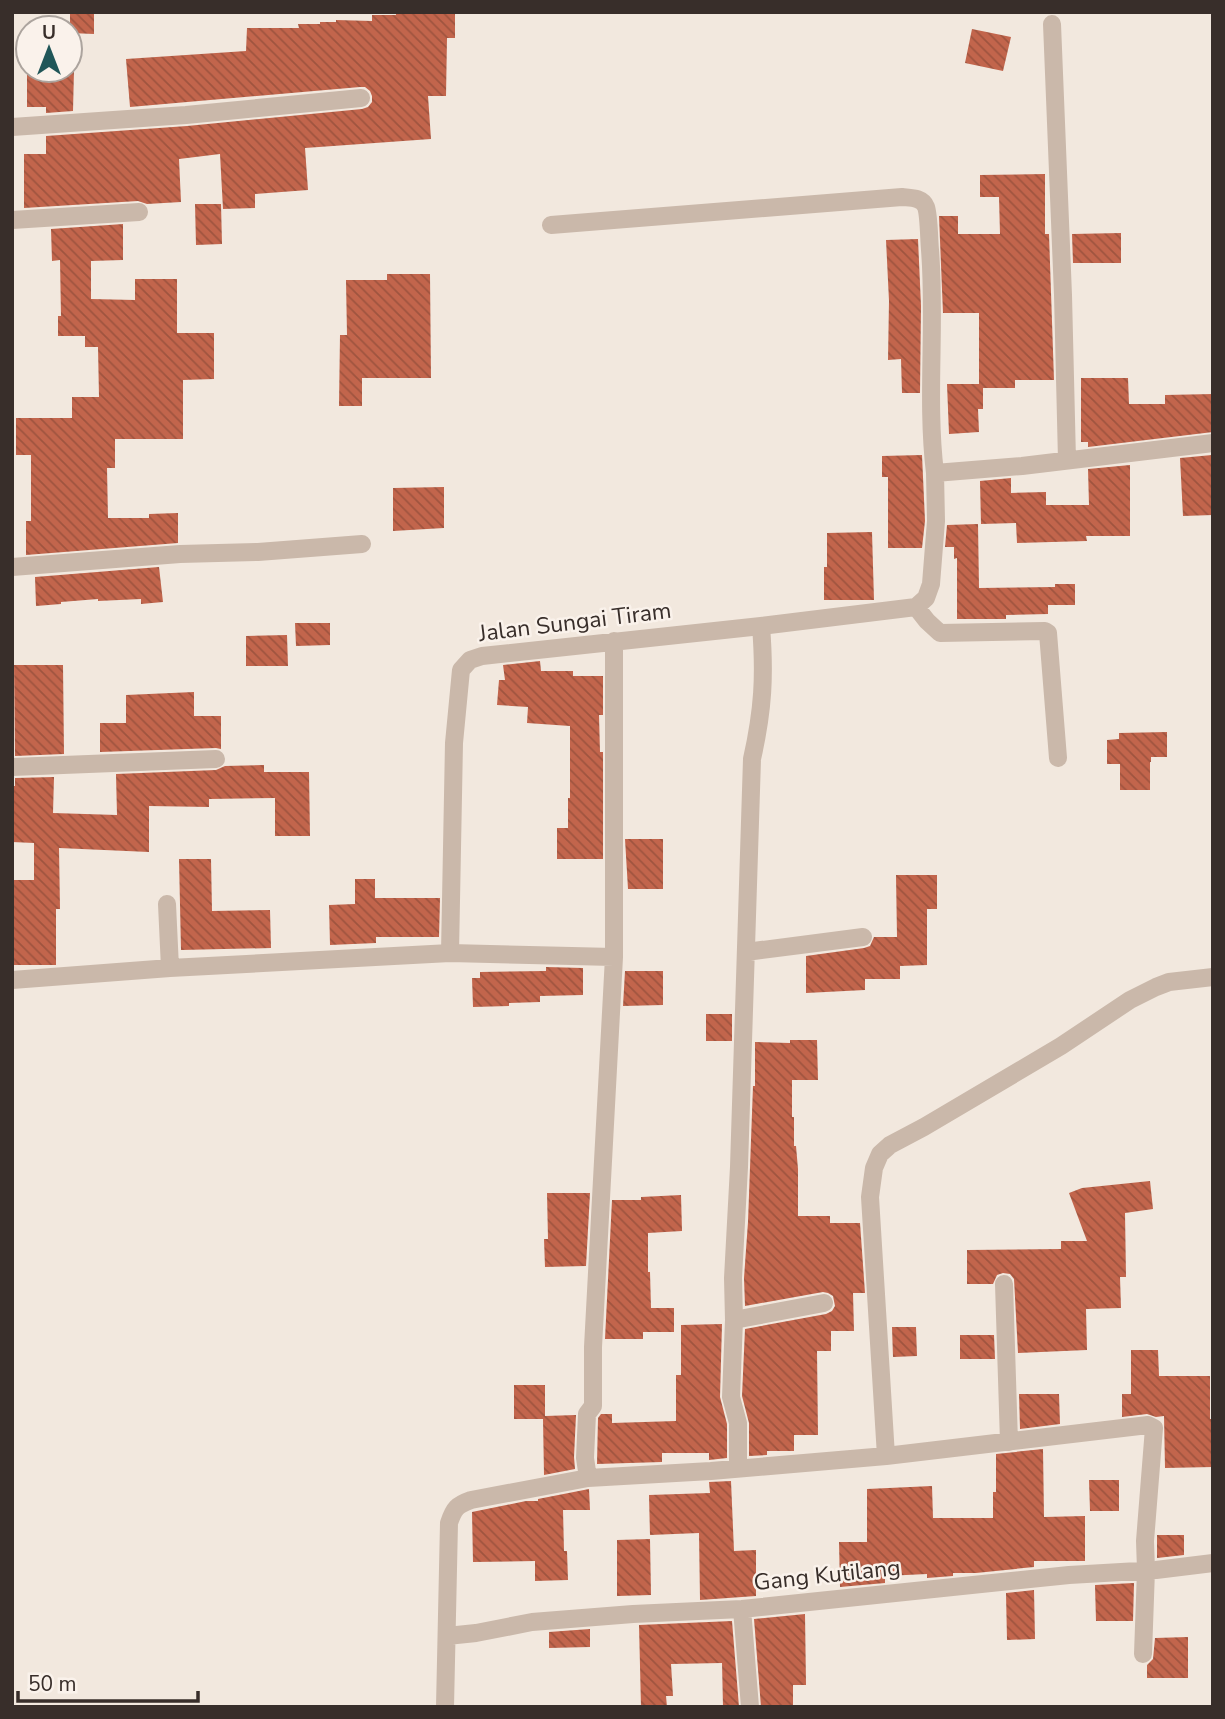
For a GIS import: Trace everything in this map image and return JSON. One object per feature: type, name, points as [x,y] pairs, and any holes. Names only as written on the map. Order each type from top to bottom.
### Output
[{"type":"street","points":[[1052,24],[1067,460]]},
{"type":"street","points":[[12,127],[186,115],[361,98]]},
{"type":"street","points":[[551,225],[902,197],[921,201],[926,208],[931,260],[930,407],[936,521],[931,584],[926,598],[916,607],[940,633],[1048,633],[1058,758]]},
{"type":"street","points":[[12,220],[139,212]]},
{"type":"street","points":[[935,473],[1022,466],[1213,443]]},
{"type":"street","points":[[12,567],[362,544]]},
{"type":"street","name":"Jalan Sungai Tiram","points":[[450,953],[454,743],[461,670],[470,660],[482,656],[916,607]]},
{"type":"street","points":[[738,1469],[738,1423],[731,1396],[733,1278],[752,759],[764,687],[761,626]]},
{"type":"street","points":[[588,1478],[585,1458],[587,1414],[593,1406],[594,1334],[614,957],[614,641]]},
{"type":"street","points":[[12,767],[216,759]]},
{"type":"street","points":[[167,904],[170,968]]},
{"type":"street","points":[[746,952],[863,937]]},
{"type":"street","points":[[12,981],[170,968],[450,953],[614,957]]},
{"type":"street","points":[[886,1456],[870,1196],[874,1168],[880,1154],[890,1145],[1061,1046],[1156,986],[1213,976]]},
{"type":"street","points":[[1004,1284],[1009,1442]]},
{"type":"street","points":[[734,1320],[824,1303]]},
{"type":"street","points":[[445,1707],[449,1523],[454,1510],[461,1504],[588,1478],[886,1456],[1148,1425],[1154,1428],[1145,1541],[1143,1654]]},
{"type":"street","name":"Gang Kutilang","points":[[447,1636],[532,1622],[742,1609],[1213,1563]]},
{"type":"street","points":[[742,1609],[750,1707]]},
{"type":"building","points":[[94,12],[94,34],[84,34],[84,14],[70,14]]},
{"type":"building","points":[[396,12],[455,12],[455,38],[447,38],[446,96],[428,96],[431,139],[305,148],[308,190],[255,194],[255,208],[223,209],[220,154],[179,159],[181,202],[147,204],[138,201],[24,208],[24,154],[46,154],[46,136],[362,109],[372,102],[370,91],[360,87],[130,107],[126,59],[246,51],[247,28],[299,28],[298,24],[320,24],[336,20],[372,21],[372,15],[396,15]]},
{"type":"building","points":[[972,29],[1011,37],[1003,71],[965,63]]},
{"type":"building","points":[[27,84],[74,84],[73,111],[46,113],[46,107],[27,107]]},
{"type":"building","points":[[1045,174],[1045,234],[1049,234],[1054,380],[1015,380],[1015,388],[983,388],[983,409],[978,409],[979,432],[949,434],[947,384],[979,384],[979,313],[943,313],[939,216],[958,216],[958,234],[1000,234],[999,197],[980,197],[980,175]]},
{"type":"building","points":[[195,204],[221,204],[222,244],[196,245]]},
{"type":"building","points":[[123,224],[123,260],[91,261],[91,299],[135,300],[135,279],[177,279],[177,333],[214,333],[214,379],[183,380],[183,439],[115,439],[115,468],[107,468],[108,518],[149,518],[149,514],[178,513],[178,543],[26,555],[26,521],[31,521],[31,455],[16,455],[16,418],[72,418],[72,397],[99,397],[98,347],[85,347],[85,336],[58,336],[58,316],[61,316],[60,260],[52,261],[51,229]]},
{"type":"building","points":[[1121,233],[1121,263],[1073,263],[1072,234]]},
{"type":"building","points":[[918,239],[921,306],[920,393],[902,393],[901,359],[888,360],[886,240]]},
{"type":"building","points":[[387,274],[430,274],[431,378],[362,378],[362,406],[339,406],[340,335],[347,335],[346,280],[387,280]]},
{"type":"building","points":[[1081,378],[1128,378],[1129,404],[1165,404],[1165,395],[1213,394],[1213,432],[1088,447],[1088,442],[1081,442]]},
{"type":"building","points":[[922,455],[925,521],[922,548],[888,548],[888,477],[882,477],[882,456]]},
{"type":"building","points":[[1212,455],[1213,515],[1183,516],[1180,458]]},
{"type":"building","points":[[1130,465],[1130,536],[1086,536],[1087,541],[1017,543],[1016,523],[981,524],[980,481],[1011,478],[1011,493],[1046,492],[1046,505],[1089,505],[1088,469]]},
{"type":"building","points":[[444,487],[444,528],[393,531],[393,488]]},
{"type":"building","points":[[978,524],[979,588],[1055,587],[1055,584],[1075,584],[1075,605],[1048,605],[1048,614],[1006,615],[1006,619],[957,619],[957,558],[954,559],[954,547],[945,547],[947,525]]},
{"type":"building","points":[[872,532],[874,600],[824,600],[827,533]]},
{"type":"building","points":[[159,567],[163,602],[141,604],[141,599],[98,599],[36,606],[35,577]]},
{"type":"building","points":[[295,623],[330,623],[330,645],[296,646]]},
{"type":"building","points":[[287,635],[288,666],[246,666],[246,636]]},
{"type":"building","points":[[540,661],[541,671],[573,671],[573,676],[603,676],[603,715],[599,715],[600,752],[603,752],[603,859],[557,859],[557,828],[568,828],[570,726],[527,723],[528,707],[497,705],[499,680],[505,680],[503,665]]},
{"type":"building","points":[[14,665],[63,665],[64,754],[15,756]]},
{"type":"building","points":[[194,692],[194,716],[221,716],[221,749],[100,752],[100,723],[126,723],[126,695]]},
{"type":"building","points":[[1167,732],[1167,757],[1151,757],[1150,790],[1120,790],[1120,764],[1107,764],[1107,740],[1119,739],[1119,733]]},
{"type":"building","points":[[264,765],[264,772],[309,772],[310,836],[275,836],[275,798],[209,799],[209,807],[149,806],[149,852],[59,848],[60,909],[56,909],[56,965],[12,965],[12,880],[34,880],[34,843],[12,842],[12,786],[15,786],[15,778],[54,777],[53,813],[117,815],[116,774]]},
{"type":"building","points":[[625,839],[663,839],[663,889],[628,889]]},
{"type":"building","points":[[179,859],[211,859],[212,911],[270,910],[271,948],[181,950]]},
{"type":"building","points":[[896,875],[937,875],[937,909],[927,909],[927,965],[900,966],[900,979],[865,979],[865,990],[806,993],[806,956],[864,948],[870,946],[874,937],[897,937]]},
{"type":"building","points":[[355,879],[375,879],[375,898],[440,898],[439,937],[376,937],[376,943],[330,945],[329,905],[355,904]]},
{"type":"building","points":[[546,967],[583,968],[583,995],[540,996],[540,1002],[473,1007],[472,978],[480,978],[480,972],[546,971]]},
{"type":"building","points":[[625,971],[663,971],[663,1005],[623,1006]]},
{"type":"building","points":[[706,1014],[732,1014],[732,1041],[706,1041]]},
{"type":"building","points":[[790,1040],[817,1040],[818,1080],[792,1080],[798,1216],[830,1216],[830,1223],[860,1223],[865,1293],[853,1293],[854,1331],[831,1331],[831,1351],[817,1351],[818,1435],[794,1435],[794,1451],[767,1451],[767,1455],[749,1456],[749,1423],[742,1396],[745,1329],[826,1314],[835,1306],[833,1296],[823,1292],[745,1306],[755,1042],[790,1043]]},
{"type":"building","points":[[1150,1181],[1153,1209],[1125,1213],[1126,1277],[1120,1277],[1121,1308],[1086,1309],[1087,1350],[1018,1353],[1014,1279],[1010,1274],[1003,1273],[997,1275],[993,1284],[967,1284],[967,1250],[1061,1249],[1061,1241],[1087,1241],[1069,1193],[1082,1188]]},
{"type":"building","points":[[547,1193],[590,1193],[586,1266],[545,1267],[544,1239],[548,1239]]},
{"type":"building","points":[[681,1195],[682,1231],[648,1233],[651,1308],[674,1308],[674,1332],[643,1332],[643,1339],[605,1339],[612,1200]]},
{"type":"building","points":[[722,1324],[720,1397],[727,1424],[727,1458],[709,1460],[709,1453],[662,1453],[662,1462],[597,1464],[598,1418],[601,1414],[612,1414],[612,1423],[676,1421],[676,1375],[681,1375],[681,1325]]},
{"type":"building","points":[[892,1327],[916,1327],[917,1356],[893,1357]]},
{"type":"building","points":[[960,1335],[994,1335],[995,1359],[960,1359]]},
{"type":"building","points":[[1131,1350],[1158,1350],[1159,1376],[1210,1376],[1213,1467],[1165,1468],[1164,1416],[1147,1414],[1122,1417],[1122,1394],[1131,1394]]},
{"type":"building","points":[[514,1385],[545,1385],[545,1416],[576,1415],[575,1469],[544,1475],[543,1419],[514,1419]]},
{"type":"building","points":[[1019,1394],[1059,1394],[1060,1424],[1020,1429]]},
{"type":"building","points":[[1043,1449],[1044,1517],[1085,1516],[1085,1561],[1034,1561],[1034,1567],[953,1573],[953,1576],[927,1578],[927,1574],[885,1576],[885,1583],[840,1587],[839,1542],[867,1542],[867,1489],[932,1486],[933,1518],[993,1518],[996,1454]]},
{"type":"building","points":[[1089,1480],[1119,1480],[1119,1511],[1090,1511]]},
{"type":"building","points":[[731,1481],[734,1551],[756,1550],[756,1596],[700,1600],[699,1533],[650,1535],[649,1495],[710,1493],[709,1482]]},
{"type":"building","points":[[589,1489],[590,1510],[563,1510],[568,1580],[535,1581],[535,1561],[473,1562],[472,1512]]},
{"type":"building","points":[[1157,1535],[1184,1535],[1184,1555],[1157,1558]]},
{"type":"building","points":[[650,1539],[651,1595],[617,1596],[617,1540]]},
{"type":"building","points":[[1134,1583],[1133,1621],[1096,1621],[1095,1585]]},
{"type":"building","points":[[1034,1590],[1035,1639],[1007,1640],[1006,1593]]},
{"type":"building","points":[[805,1614],[806,1685],[793,1685],[793,1707],[761,1707],[754,1619]]},
{"type":"building","points":[[732,1621],[739,1707],[723,1707],[722,1663],[671,1664],[673,1696],[666,1696],[667,1707],[641,1707],[639,1625]]},
{"type":"building","points":[[590,1629],[590,1647],[549,1648],[549,1632]]},
{"type":"building","points":[[1188,1637],[1188,1678],[1147,1678],[1147,1665],[1153,1659],[1155,1638]]}]
